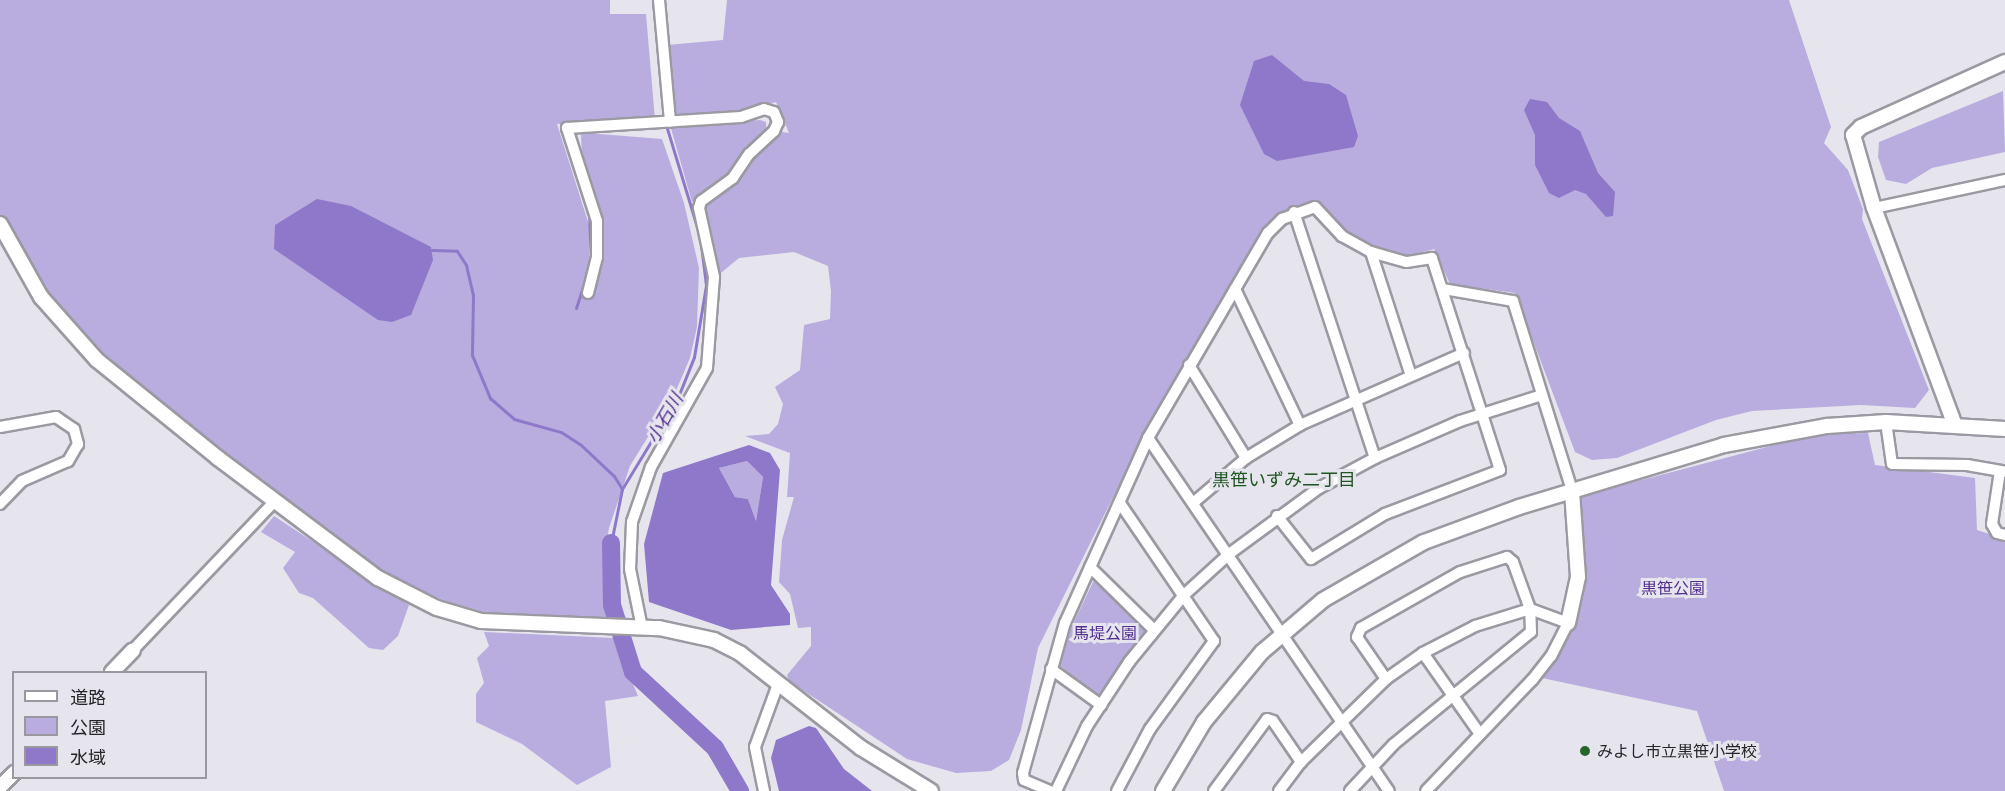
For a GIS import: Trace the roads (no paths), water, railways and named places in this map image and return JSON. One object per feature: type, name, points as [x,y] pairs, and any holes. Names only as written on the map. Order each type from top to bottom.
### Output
[{"type":"street","points":[[659,0],[666,122]]},
{"type":"street","points":[[1954,423],[1853,145],[1855,131],[2005,63]]},
{"type":"street","points":[[588,293],[597,257],[597,221],[567,128],[741,117],[764,109],[774,112],[778,122],[733,178],[701,201],[699,208],[714,277],[707,368],[651,467],[632,522],[630,569],[642,628]]},
{"type":"street","points":[[1874,208],[2005,180]]},
{"type":"street","points":[[1050,791],[1022,777],[1051,669],[1090,567],[1148,438],[1268,233],[1294,212],[1315,207],[1342,236],[1371,252],[1406,262],[1432,258],[1484,413],[1500,470],[1385,514],[1311,559],[1277,516]]},
{"type":"street","points":[[1294,212],[1375,458]]},
{"type":"street","points":[[0,224],[41,297],[67,331],[218,458],[378,578],[437,608],[481,621],[642,628],[714,640],[778,684],[861,748],[931,791]]},
{"type":"street","points":[[1371,252],[1410,373]]},
{"type":"street","points":[[1426,791],[1551,656],[1568,622],[1578,577],[1572,491],[1512,301],[1443,289]]},
{"type":"street","points":[[1234,290],[1300,425]]},
{"type":"street","points":[[1193,503],[1246,458],[1300,425],[1410,373],[1464,353]]},
{"type":"street","points":[[1190,365],[1246,458]]},
{"type":"street","points":[[1056,791],[1101,705],[1154,630],[1184,595],[1229,554],[1277,516],[1375,458],[1484,413],[1542,395]]},
{"type":"street","points":[[0,427],[56,417],[74,429],[78,444],[68,461],[22,481],[0,504]]},
{"type":"street","points":[[1886,422],[1892,464],[1967,465],[2003,472],[1992,524],[1997,533],[2005,535]]},
{"type":"street","points":[[1163,791],[1204,722],[1245,670],[1323,600],[1402,552],[1446,533],[1572,491],[1724,445],[1827,426],[1886,422],[1954,423],[2005,429]]},
{"type":"street","points":[[1148,438],[1389,791]]},
{"type":"street","points":[[113,671],[276,500]]},
{"type":"street","points":[[1117,791],[1150,729],[1213,646],[1213,636],[1120,503]]},
{"type":"street","points":[[1350,791],[1371,765],[1452,693],[1531,632],[1530,609],[1510,559],[1460,572],[1360,628],[1357,637],[1386,679]]},
{"type":"street","points":[[1090,567],[1154,630]]},
{"type":"street","points":[[1279,791],[1301,762],[1386,679],[1424,653],[1475,627],[1530,609],[1568,622]]},
{"type":"street","points":[[1424,653],[1480,734]]},
{"type":"street","points":[[1051,669],[1101,705]]},
{"type":"street","points":[[764,791],[755,747],[778,684]]},
{"type":"street","points":[[1214,791],[1267,719],[1273,721],[1301,762]]},
{"type":"street","points":[[0,787],[12,775]]},
{"type":"water","points":[[1272,55],[1304,81],[1329,84],[1346,95],[1358,136],[1354,147],[1277,161],[1264,154],[1240,105],[1254,61]]},
{"type":"water","points":[[1530,99],[1547,102],[1559,118],[1580,131],[1598,173],[1615,192],[1613,216],[1606,217],[1586,194],[1575,190],[1559,198],[1549,193],[1535,165],[1535,135],[1524,110]]},
{"type":"water","points":[[317,199],[351,206],[431,247],[433,260],[411,315],[392,322],[378,320],[274,249],[275,225]]},
{"type":"water","points":[[749,445],[770,453],[780,470],[771,585],[790,614],[790,625],[731,630],[649,602],[644,544],[663,473]],"holes":[[[747,461],[763,477],[756,521],[748,499],[735,497],[719,468]]]},
{"type":"water","points":[[809,726],[816,728],[844,769],[872,791],[779,791],[771,758],[776,740]]},
{"type":"waterway","name":"小石川","points":[[611,543],[622,489],[678,397],[694,357],[706,285],[700,237],[665,122],[653,0]]},
{"type":"waterway","points":[[589,213],[591,263]]},
{"type":"waterway","points":[[432,250],[457,251],[466,265],[473,295],[472,355],[490,398],[514,419],[561,432],[581,445],[614,476],[622,489]]},
{"type":"waterway","points":[[576,308],[588,272]]},
{"type":"waterway","name":"小石川","points":[[611,543],[612,605],[633,672],[715,748],[740,791]]},
{"type":"place","name":"みよし市立黒笹小学校","points":[[1585,751]]},
{"type":"district","name":"黒笹いずみ二丁目","points":[[1284,479]]},
{"type":"park label","name":"黒笹公園","points":[[1673,588]]},
{"type":"park label","name":"馬堤公園","points":[[1105,633]]}]
